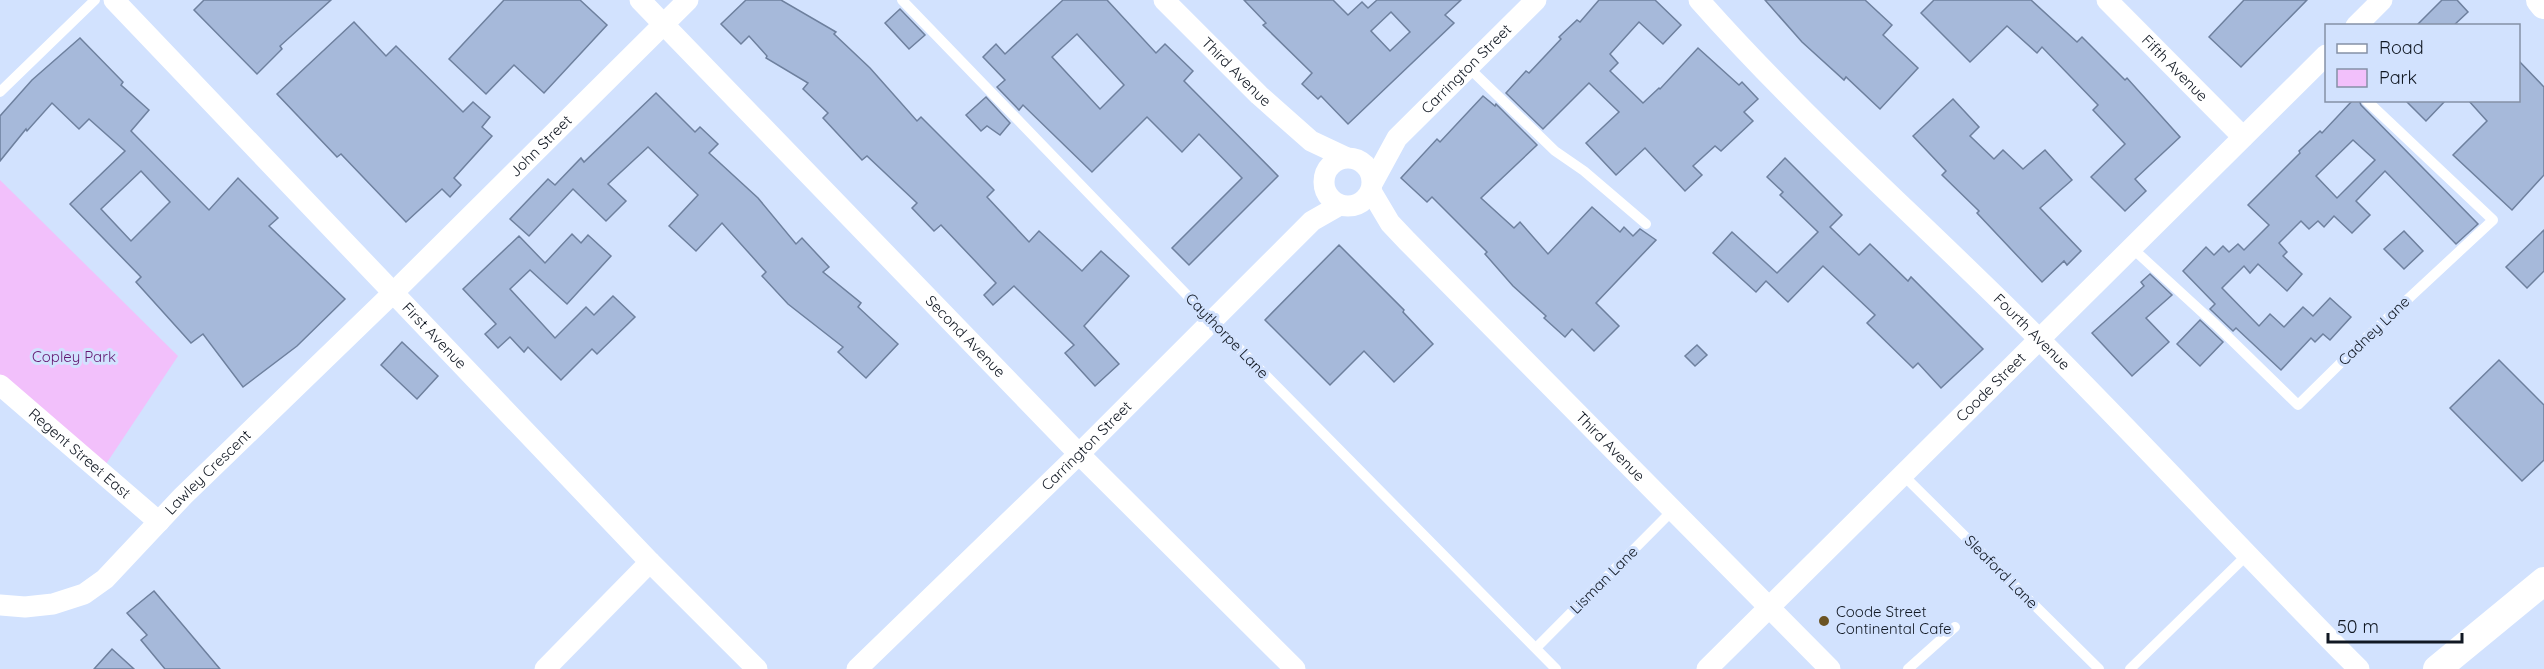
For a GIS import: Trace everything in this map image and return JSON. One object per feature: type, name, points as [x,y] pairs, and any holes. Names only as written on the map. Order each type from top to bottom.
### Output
[{"type":"main road","points":[[2540,0],[2544,5]]},
{"type":"main road","points":[[2437,669],[2544,581]]},
{"type":"street","name":"First Avenue","points":[[114,0],[650,562],[757,669]]},
{"type":"street","name":"Second Avenue","points":[[640,0],[1079,454],[1295,669]]},
{"type":"street","name":"John Street","points":[[394,292],[688,0]]},
{"type":"street","name":"Third Avenue","points":[[1164,0],[1259,95],[1311,141],[1349,157]]},
{"type":"street","name":"Carrington Street","points":[[857,669],[1079,454],[1312,221],[1360,196],[1397,138],[1536,0]]},
{"type":"street","name":"Fourth Avenue","points":[[1699,0],[1800,105],[2040,340],[2246,556],[2359,669]]},
{"type":"street","name":"Fifth Avenue","points":[[2107,0],[2243,137]]},
{"type":"street","points":[[2358,24],[2382,0]]},
{"type":"street","name":"Coode Street","points":[[1707,669],[2243,137],[2325,60]]},
{"type":"street","name":"Carrington Street","points":[[1349,157],[1397,138]]},
{"type":"street","name":"Third Avenue","points":[[1311,141],[1325,179]]},
{"type":"street","points":[[1349,157],[1365,164],[1372,176],[1360,196],[1333,201],[1325,179],[1330,165],[1349,157]]},
{"type":"street","name":"Carrington Street","points":[[1312,221],[1325,179]]},
{"type":"street","name":"Third Avenue","points":[[1360,196],[1390,223],[1830,669]]},
{"type":"street","name":"Lawley Crescent","points":[[0,605],[25,607],[53,604],[84,594],[105,579],[159,522],[394,292]]},
{"type":"street","name":"Regent Street East","points":[[0,385],[159,522]]},
{"type":"street","points":[[545,669],[650,562]]},
{"type":"lane","points":[[0,92],[95,0]]},
{"type":"lane","name":"Caythorpe Lane","points":[[902,0],[1212,321],[1556,669]]},
{"type":"lane","points":[[1468,67],[1555,151],[1584,171],[1646,224]]},
{"type":"lane","name":"Cadney Lane","points":[[2132,247],[2216,324],[2298,405],[2366,338],[2493,220],[2368,102]]},
{"type":"lane","name":"Sleaford Lane","points":[[1903,475],[2099,669]]},
{"type":"lane","name":"Lisman Lane","points":[[1536,648],[1672,511]]},
{"type":"lane","points":[[2130,669],[2246,556]]},
{"type":"lane","points":[[1908,669],[1954,627]]},
{"type":"green space","name":"Copley Park","points":[[0,180],[178,356],[98,476],[0,388]]},
{"type":"building","points":[[204,0],[331,0],[280,46],[282,49],[257,74],[194,10]]},
{"type":"building","points":[[504,0],[580,0],[607,25],[544,93],[514,65],[486,94],[449,59]]},
{"type":"building","points":[[746,0],[781,0],[836,32],[834,34],[870,68],[917,121],[921,117],[994,190],[987,197],[1029,242],[1039,231],[1082,271],[1101,251],[1129,276],[1084,326],[1119,364],[1095,386],[1065,353],[1074,345],[1014,286],[993,305],[984,295],[996,283],[941,225],[934,231],[912,208],[917,203],[867,156],[862,160],[823,118],[828,113],[803,89],[808,83],[766,58],[767,56],[749,36],[741,44],[721,24]]},
{"type":"building","points":[[1063,0],[1107,0],[1156,53],[1165,44],[1193,71],[1184,81],[1278,176],[1189,265],[1172,248],[1242,178],[1199,134],[1182,152],[1147,117],[1092,172],[1023,105],[1019,110],[997,87],[1005,80],[983,57],[996,44],[1005,54]],"holes":[[[1077,34],[1124,85],[1100,109],[1052,57]]]},
{"type":"building","points":[[1244,0],[1333,0],[1348,15],[1362,2],[1368,8],[1377,0],[1461,0],[1445,15],[1454,23],[1348,124],[1321,96],[1318,99],[1302,84],[1312,73],[1263,25],[1266,23]],"holes":[[[1391,12],[1410,32],[1390,51],[1371,31]]]},
{"type":"building","points":[[1599,0],[1655,0],[1681,25],[1663,44],[1639,22],[1610,54],[1618,63],[1610,71],[1643,103],[1660,89],[1698,48],[1739,85],[1742,82],[1758,99],[1744,112],[1753,121],[1721,151],[1715,146],[1693,166],[1702,175],[1685,191],[1645,148],[1616,175],[1586,143],[1619,112],[1589,83],[1543,129],[1506,93],[1526,71],[1529,73],[1561,39],[1559,37],[1577,20],[1580,22]]},
{"type":"building","points":[[1765,0],[1865,0],[1892,25],[1883,35],[1918,68],[1880,109],[1846,77],[1844,80],[1802,42]]},
{"type":"building","points":[[1934,0],[2031,0],[2077,42],[2082,37],[2125,80],[2127,78],[2180,137],[2135,179],[2146,191],[2125,211],[2091,177],[2125,144],[2093,110],[2098,105],[2042,47],[2037,53],[2007,26],[1970,62],[1921,13]]},
{"type":"building","points":[[2244,0],[2307,0],[2241,67],[2209,37]]},
{"type":"building","points":[[2442,0],[2457,0],[2468,12],[2455,24],[2418,24]]},
{"type":"building","points":[[900,9],[925,35],[909,49],[885,23]]},
{"type":"building","points":[[354,22],[386,56],[396,46],[463,112],[473,102],[490,117],[482,127],[492,136],[454,178],[461,185],[450,197],[442,189],[406,222],[341,154],[337,157],[277,94]]},
{"type":"building","points":[[80,38],[123,82],[121,85],[149,110],[131,131],[209,210],[238,178],[278,218],[269,226],[345,299],[297,346],[243,387],[203,334],[191,343],[136,282],[141,277],[70,204],[125,151],[89,119],[79,129],[52,103],[27,131],[26,129],[0,161],[0,116],[32,80]],"holes":[[[141,171],[170,202],[131,241],[101,209]]]},
{"type":"building","points":[[2520,62],[2544,87],[2544,175],[2512,210],[2453,155],[2487,121],[2470,102],[2520,102]]},
{"type":"building","points":[[656,93],[695,132],[700,127],[718,144],[709,153],[758,198],[796,244],[802,238],[829,267],[823,272],[861,303],[858,307],[898,344],[866,378],[838,352],[843,347],[788,304],[762,276],[766,272],[722,223],[696,251],[669,226],[698,195],[648,147],[608,184],[626,201],[606,221],[573,189],[529,236],[510,219],[548,179],[555,185],[581,158],[584,162]]},
{"type":"building","points":[[1483,96],[1495,106],[1496,104],[1537,145],[1481,198],[1514,228],[1520,222],[1548,254],[1592,207],[1620,232],[1624,227],[1633,236],[1640,229],[1656,240],[1596,303],[1619,326],[1594,351],[1572,329],[1565,337],[1513,286],[1485,254],[1487,252],[1432,197],[1427,202],[1401,178],[1437,139],[1440,142]]},
{"type":"building","points":[[986,97],[1010,123],[1000,135],[987,126],[981,131],[966,115]]},
{"type":"building","points":[[1953,99],[1979,127],[1970,136],[1994,159],[2003,150],[2023,169],[2045,150],[2072,180],[2040,208],[2081,251],[2067,265],[2064,261],[2042,282],[1977,213],[1979,211],[1942,175],[1946,171],[1913,136]]},
{"type":"building","points":[[2351,102],[2360,102],[2478,224],[2456,244],[2385,171],[2356,201],[2370,215],[2352,233],[2334,216],[2324,227],[2318,221],[2309,229],[2301,221],[2279,243],[2287,252],[2283,256],[2302,274],[2287,291],[2258,264],[2250,273],[2244,266],[2222,288],[2259,326],[2270,314],[2284,327],[2303,307],[2313,316],[2330,298],[2351,317],[2330,340],[2323,334],[2315,342],[2311,338],[2281,370],[2236,328],[2233,331],[2210,309],[2215,304],[2183,271],[2206,247],[2214,255],[2223,246],[2229,252],[2238,244],[2244,250],[2269,225],[2248,205],[2320,131],[2322,133]],"holes":[[[2353,140],[2375,160],[2337,198],[2316,176]]]},
{"type":"building","points":[[2407,102],[2444,102],[2426,121]]},
{"type":"building","points":[[1785,158],[1842,215],[1830,227],[1859,255],[1870,244],[1908,281],[1911,277],[1983,349],[1941,388],[1918,363],[1913,368],[1867,323],[1875,315],[1823,266],[1788,302],[1766,281],[1756,292],[1713,253],[1732,232],[1777,273],[1818,232],[1780,195],[1783,192],[1767,177]]},
{"type":"building","points":[[2544,230],[2544,271],[2527,288],[2506,267]]},
{"type":"building","points":[[2404,231],[2423,251],[2404,269],[2384,249]]},
{"type":"building","points":[[572,234],[581,243],[588,235],[611,256],[567,304],[530,270],[510,289],[555,338],[586,307],[594,315],[613,296],[635,317],[597,354],[592,349],[561,380],[528,347],[524,352],[510,337],[498,348],[485,334],[496,324],[463,289],[519,236],[545,263]]},
{"type":"building","points":[[1339,245],[1404,310],[1403,312],[1433,344],[1394,382],[1364,351],[1330,385],[1265,320]]},
{"type":"building","points":[[2150,274],[2172,295],[2146,318],[2169,342],[2132,376],[2092,333],[2144,286],[2141,282]]},
{"type":"building","points":[[2200,320],[2223,342],[2200,366],[2177,344]]},
{"type":"building","points":[[402,342],[438,376],[417,399],[381,365]]},
{"type":"building","points":[[1697,345],[1707,355],[1695,366],[1685,356]]},
{"type":"building","points":[[2499,360],[2544,405],[2544,460],[2522,481],[2450,408]]},
{"type":"building","points":[[154,591],[220,669],[165,669],[141,640],[147,635],[127,613]]},
{"type":"building","points":[[112,649],[134,669],[94,669]]},
{"type":"place","name":"Coode Street Continental Cafe","points":[[1824,621]]}]
